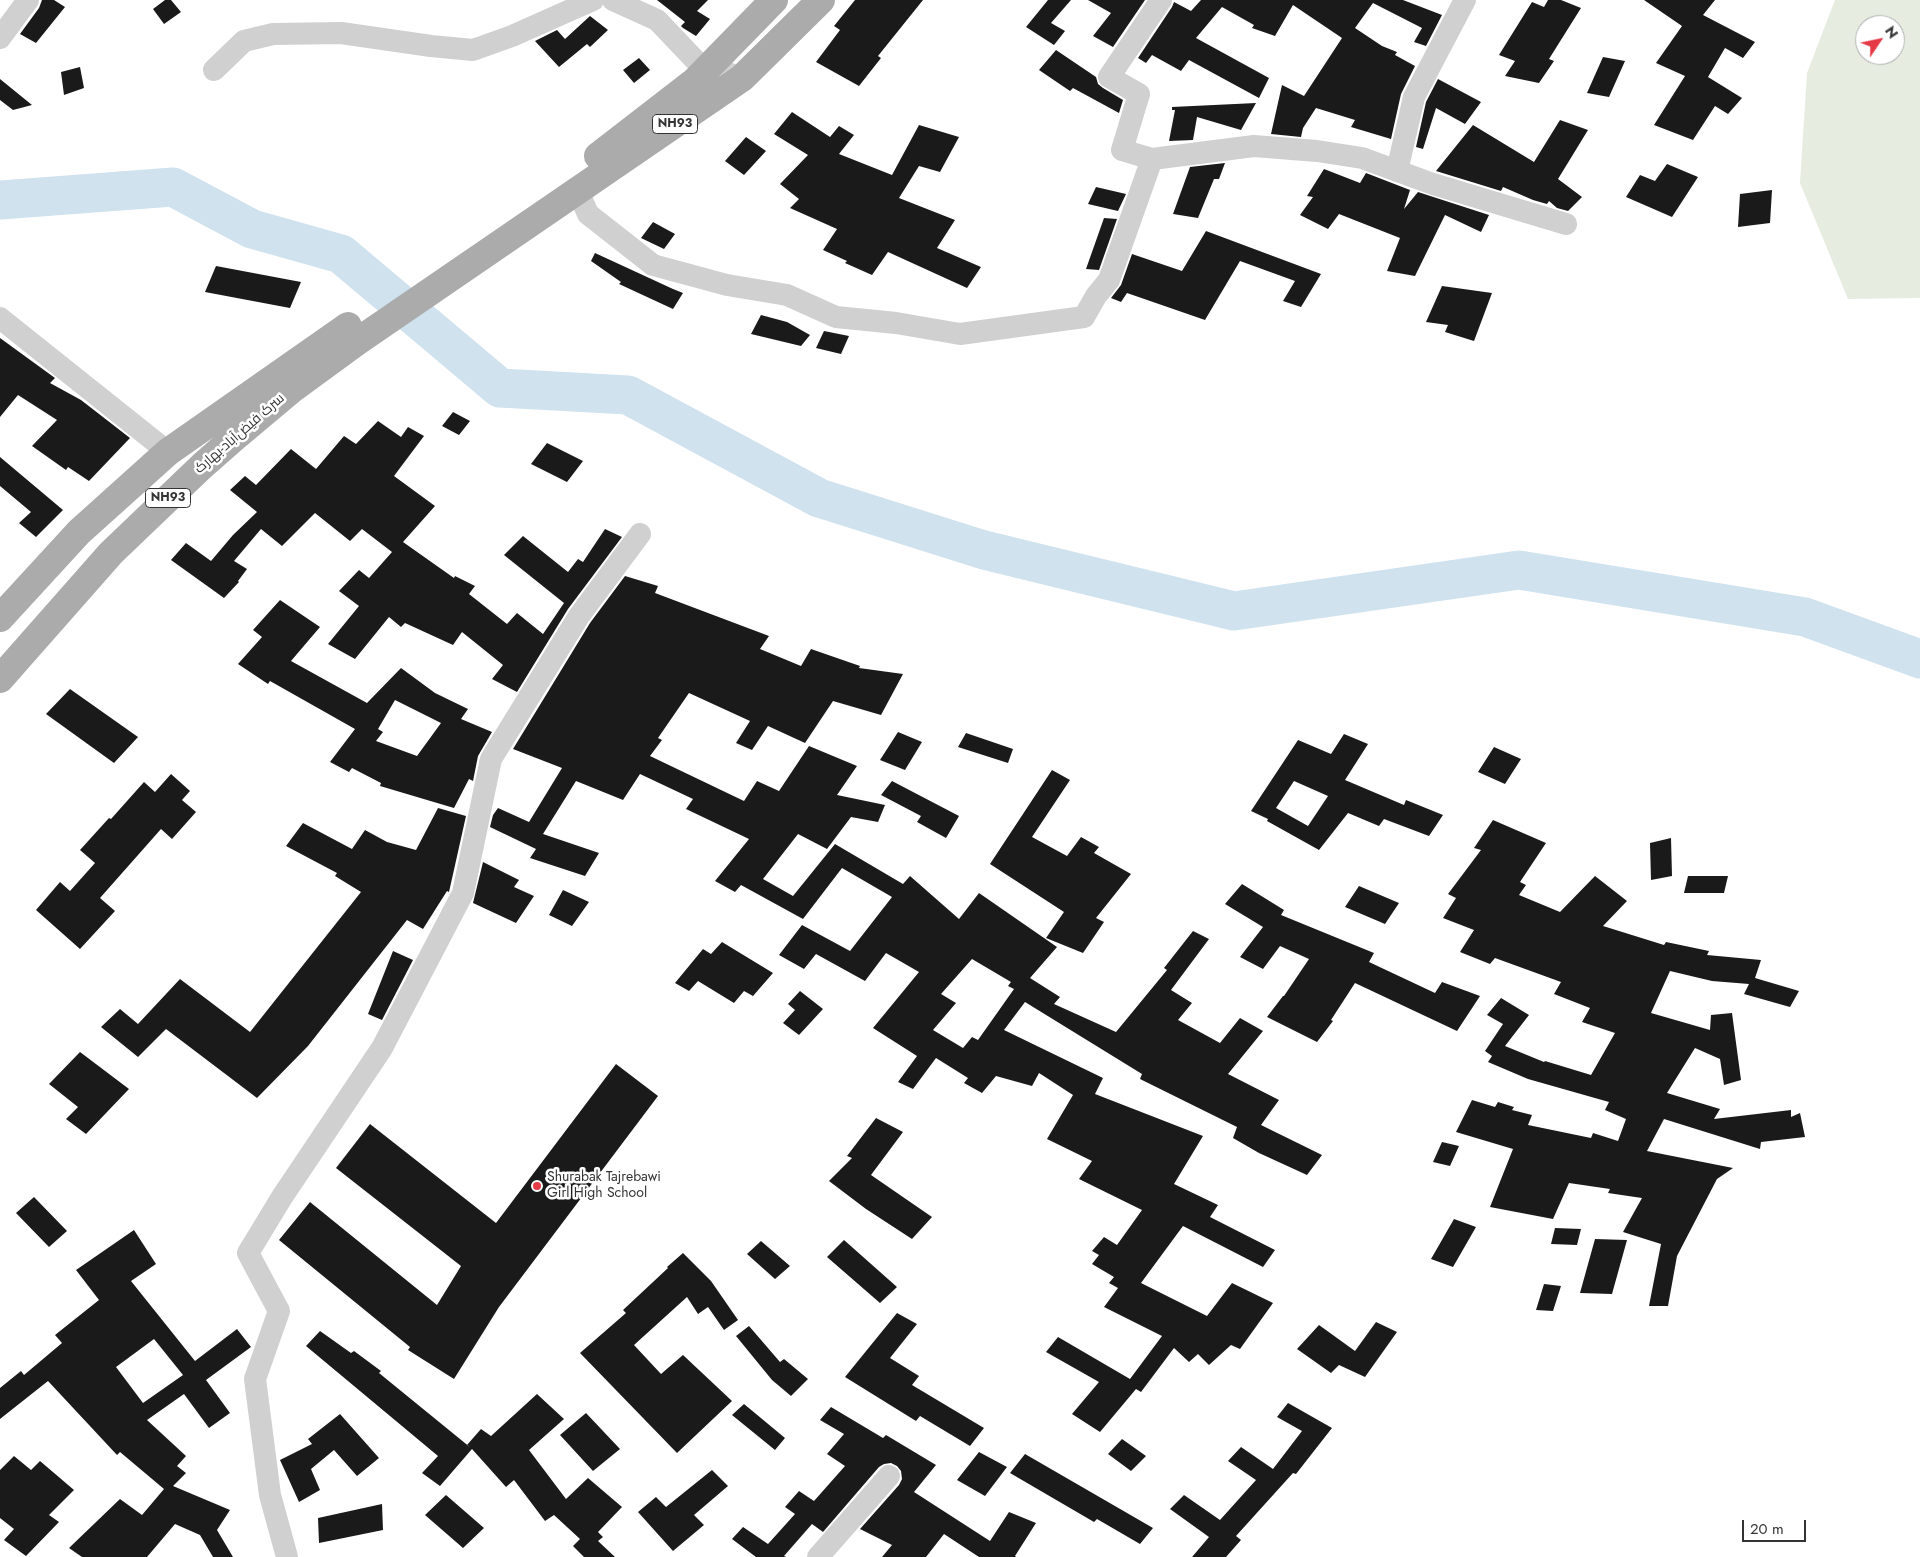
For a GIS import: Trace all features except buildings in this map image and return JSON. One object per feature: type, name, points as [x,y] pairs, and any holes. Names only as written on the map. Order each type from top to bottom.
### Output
[{"type":"main road","name":"NH93","points":[[511,225],[695,81],[774,0]]},
{"type":"main road","name":"NH93","points":[[511,225],[578,191],[742,78],[820,0]]},
{"type":"main road","name":"سرک فیض‌آباد-بهارک","points":[[0,618],[79,532],[168,452],[350,336],[511,225]]},
{"type":"main road","name":"سرک فیض‌آباد-بهارک","points":[[0,679],[111,553],[202,466],[291,390],[350,336]]},
{"type":"street","points":[[0,38],[28,0]]},
{"type":"street","points":[[214,70],[244,41],[273,34],[341,32],[431,46],[473,50],[512,36],[593,0]]},
{"type":"street","points":[[613,0],[657,20],[697,62],[742,78]]},
{"type":"street","points":[[1161,0],[1109,77],[1139,94],[1122,150],[1152,159],[1254,146],[1317,151],[1362,158],[1434,184],[1566,224]]},
{"type":"street","points":[[1397,171],[1414,97],[1465,0]]},
{"type":"street","points":[[578,191],[588,214],[653,265],[727,285],[787,295],[836,317],[896,323],[960,334],[1084,317],[1096,296],[1109,280],[1152,159]]},
{"type":"street","points":[[0,318],[168,452]]},
{"type":"street","points":[[287,1557],[270,1495],[255,1379],[279,1311],[248,1253],[282,1197],[382,1048],[463,893],[491,758],[579,616],[640,534]]},
{"type":"street","points":[[818,1557],[889,1476]]},
{"type":"shaded area","points":[[1835,0],[1920,0],[1920,298],[1848,299],[1800,183],[1807,73]]},
{"type":"waterway","points":[[0,200],[173,187],[252,229],[341,254],[500,388],[628,395],[819,498],[984,550],[1234,611],[1519,570],[1805,617],[1920,659]]},
{"type":"place","name":"Shurabak Tajrebawi Girl High School","points":[[537,1186]]}]
